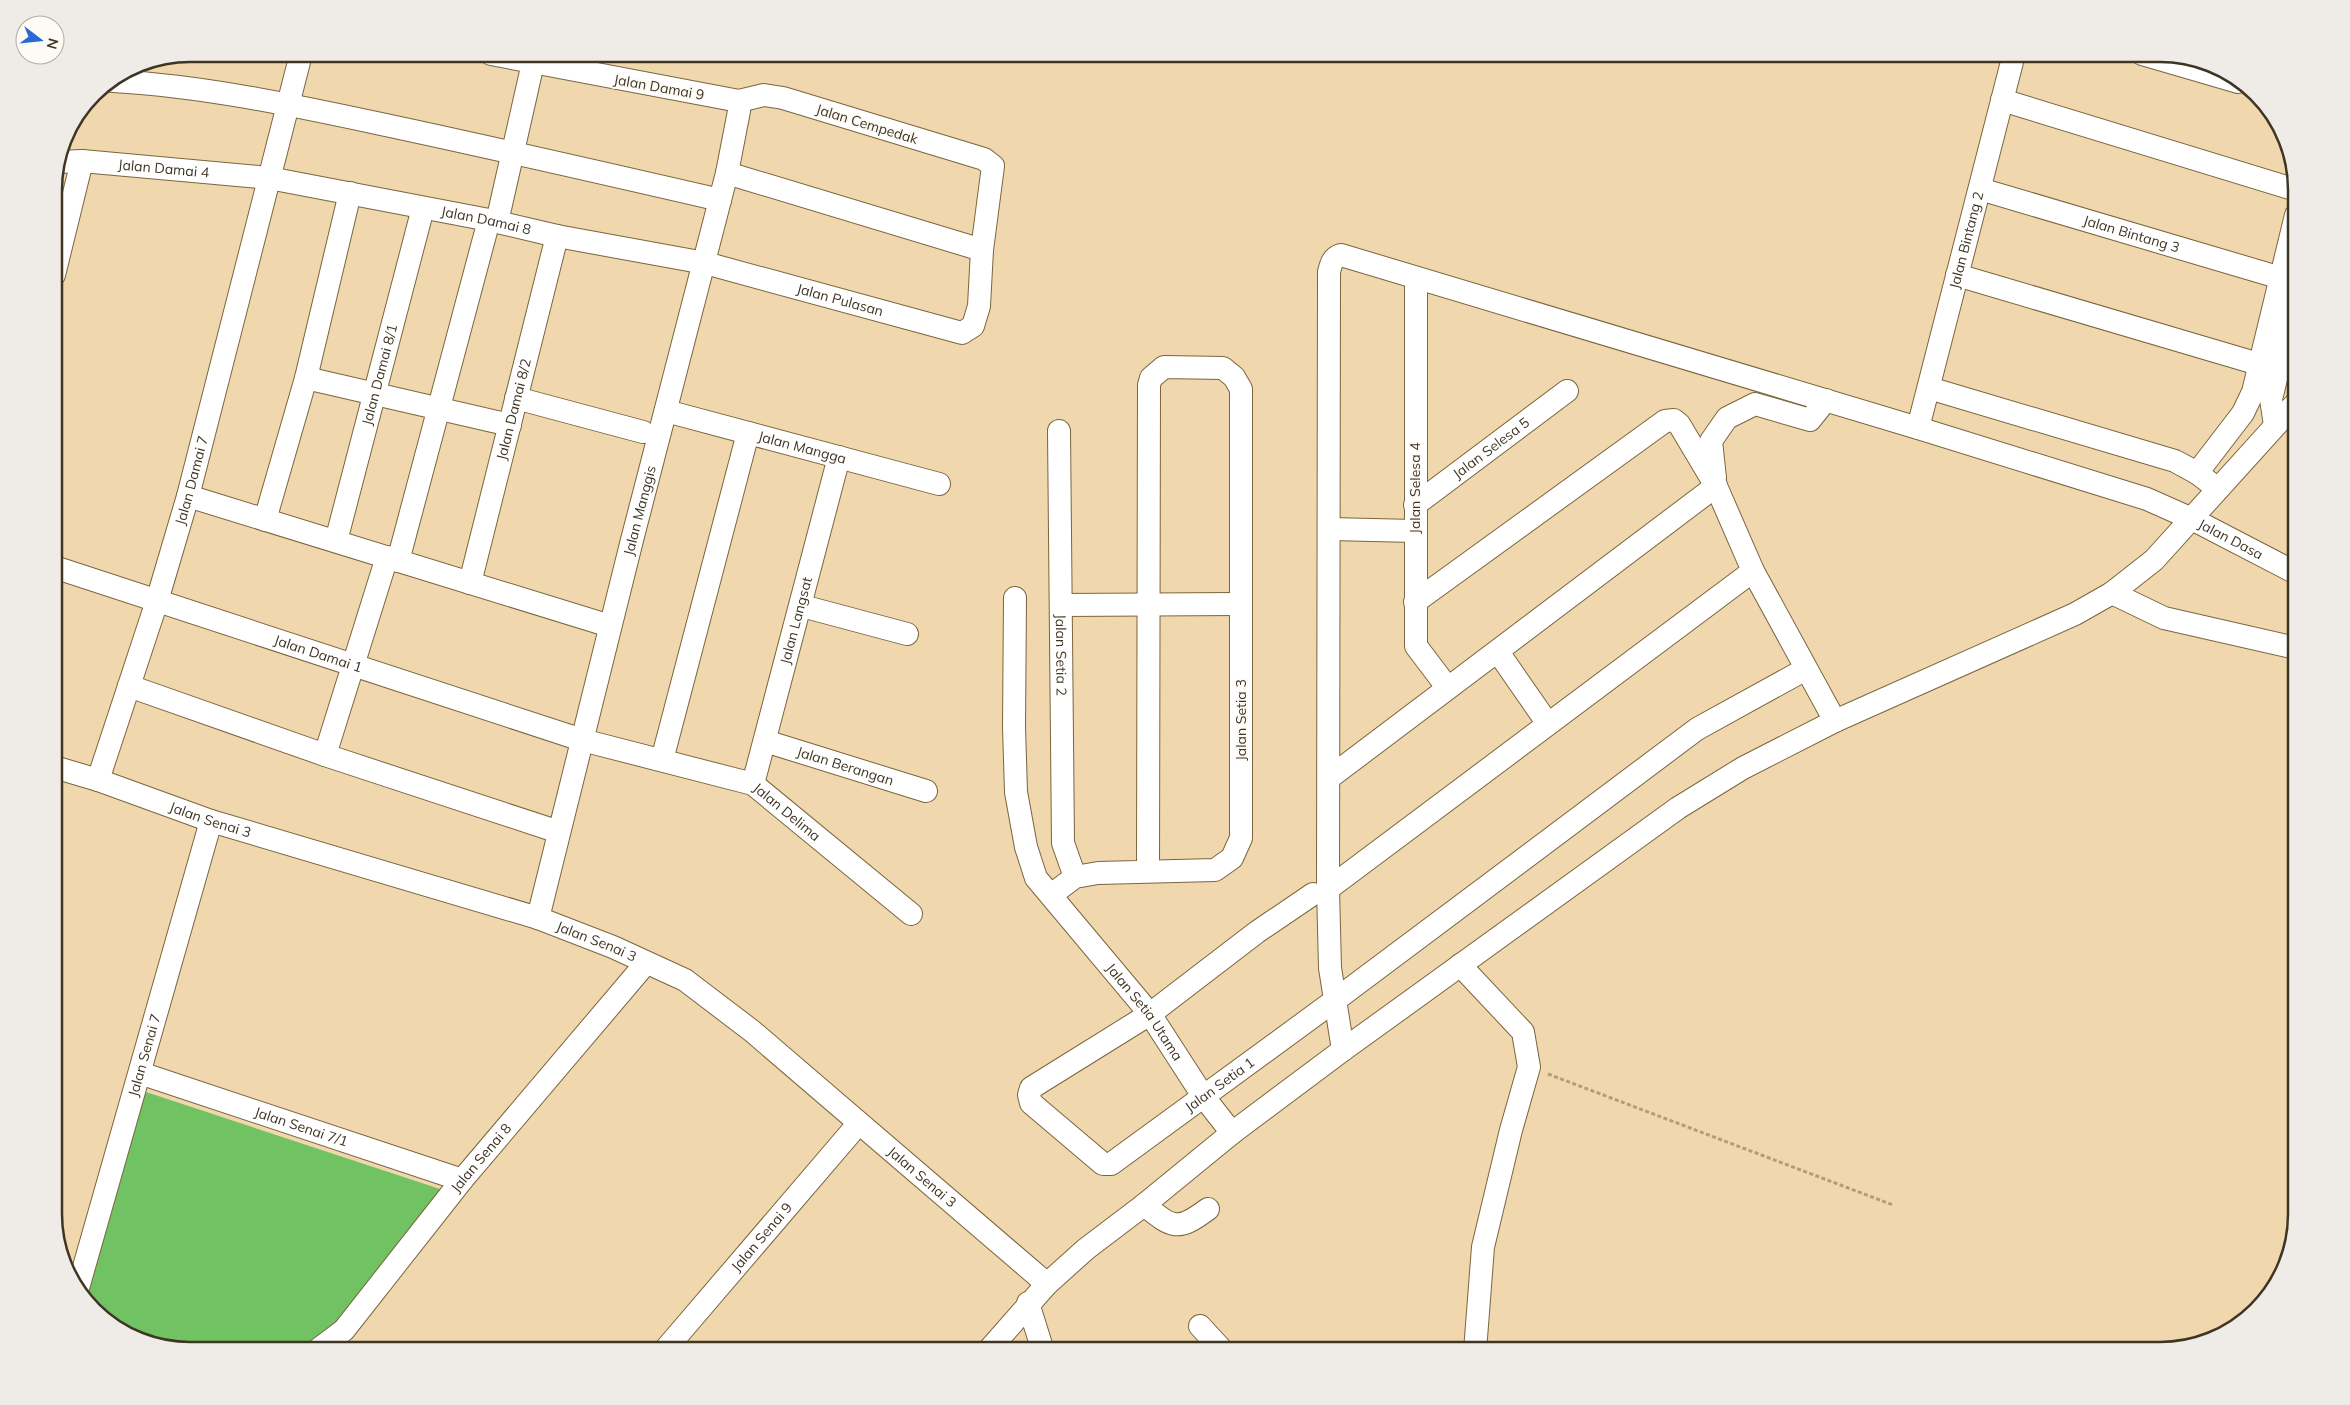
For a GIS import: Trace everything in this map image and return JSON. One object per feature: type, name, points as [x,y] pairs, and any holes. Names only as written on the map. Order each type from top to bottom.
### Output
[{"type":"street","name":"Jalan Bintang 2","points":[[1918,428],[2012,62]]},
{"type":"street","name":"Jalan Damai 7","points":[[98,780],[157,601],[188,496],[299,63]]},
{"type":"street","points":[[325,755],[354,665],[393,559],[439,409],[514,152],[533,63]]},
{"type":"street","name":"Jalan Damai 9","points":[[533,63],[739,101]]},
{"type":"street","points":[[2177,64],[2214,75]]},
{"type":"street","points":[[123,82],[164,84],[288,104],[514,152],[720,200]]},
{"type":"street","name":"Jalan Cempedak","points":[[739,101],[764,95],[784,98],[984,159],[993,166],[982,250]]},
{"type":"street","points":[[2002,100],[2287,187]]},
{"type":"street","name":"Jalan Manggis","points":[[538,918],[610,626],[705,263],[727,173],[739,111],[739,101]]},
{"type":"street","points":[[63,238],[82,161]]},
{"type":"street","name":"Jalan Damai 4","points":[[66,162],[82,161],[269,178]]},
{"type":"street","points":[[727,173],[982,250]]},
{"type":"street","name":"Jalan Damai 8","points":[[269,178],[493,221],[557,236],[705,263]]},
{"type":"street","name":"Jalan Bintang 3","points":[[1980,189],[2281,278]]},
{"type":"street","points":[[265,520],[306,378],[350,193]]},
{"type":"street","name":"Jalan Damai 8/1","points":[[336,541],[423,208]]},
{"type":"street","name":"Jalan Damai 8/2","points":[[470,583],[557,236]]},
{"type":"street","name":"Jalan Pulasan","points":[[705,263],[962,333],[973,326],[979,306],[982,250]]},
{"type":"street","points":[[2197,473],[2243,414],[2254,392],[2262,365],[2287,253]]},
{"type":"street","name":"Jalan Dasa","points":[[1330,529],[1329,272],[1331,262],[1336,256],[1341,255],[1826,400],[2147,499],[2192,519],[2287,569]]},
{"type":"street","points":[[1957,275],[2262,365]]},
{"type":"street","name":"Jalan Selesa 4","points":[[1416,278],[1416,646],[1447,687]]},
{"type":"street","points":[[2275,425],[2271,399],[2287,334]]},
{"type":"street","name":"Jalan Setia 3","points":[[1050,895],[1075,877],[1098,873],[1215,870],[1232,858],[1241,838],[1241,389],[1234,377],[1224,368],[1164,367],[1151,378],[1148,393],[1148,604]]},
{"type":"street","points":[[306,378],[510,425]]},
{"type":"street","points":[[1929,388],[2175,461],[2197,473],[2218,489]]},
{"type":"street","name":"Jalan Selesa 5","points":[[1415,505],[1567,391]]},
{"type":"street","points":[[516,398],[643,432]]},
{"type":"street","points":[[1716,486],[1711,441],[1727,418],[1755,404],[1810,420],[1826,400]]},
{"type":"street","name":"Jalan Mangga","points":[[666,411],[939,484]]},
{"type":"street","points":[[996,1342],[1028,1303],[1086,1249],[1144,1205],[1232,1133],[1343,1050],[1678,808],[1743,768],[1835,721],[2075,614],[2112,593],[2154,560],[2287,412]]},
{"type":"street","points":[[1415,602],[1665,421],[1674,420],[1680,424],[1716,486],[1753,571],[1835,721]]},
{"type":"street","name":"Jalan Setia 2","points":[[1059,431],[1063,844],[1075,877]]},
{"type":"street","points":[[662,760],[748,433]]},
{"type":"street","name":"Jalan Langsat","points":[[753,784],[802,606],[839,457]]},
{"type":"street","points":[[1329,778],[1447,687],[1498,652],[1716,486]]},
{"type":"street","points":[[188,496],[610,626]]},
{"type":"street","points":[[1343,1050],[1334,1001],[1321,892],[1329,778],[1330,529],[1415,531]]},
{"type":"street","name":"Jalan Damai 1","points":[[63,570],[582,740]]},
{"type":"street","points":[[1150,1014],[1249,938],[1321,892],[1753,571]]},
{"type":"street","points":[[2112,593],[2164,618],[2287,646]]},
{"type":"street","name":"Jalan Setia Utama","points":[[1015,598],[1014,701],[1016,792],[1026,846],[1036,878],[1150,1014],[1204,1096],[1232,1133]]},
{"type":"street","points":[[1148,604],[1148,871]]},
{"type":"street","points":[[1061,605],[1240,604]]},
{"type":"street","points":[[802,606],[907,634]]},
{"type":"street","points":[[1498,652],[1548,724]]},
{"type":"street","name":"Jalan Setia 1","points":[[1150,1014],[1031,1088],[1029,1095],[1031,1103],[1102,1164],[1111,1164],[1334,1001],[1697,729],[1806,669]]},
{"type":"street","points":[[129,686],[325,755],[559,832]]},
{"type":"street","name":"Jalan Delima","points":[[582,740],[753,784],[911,914]]},
{"type":"street","name":"Jalan Berangan","points":[[765,741],[926,791]]},
{"type":"street","name":"Jalan Senai 3","points":[[63,770],[98,780],[211,821],[538,918],[613,947],[686,980],[752,1031],[1047,1284]]},
{"type":"street","name":"Jalan Senai 7","points":[[81,1279],[211,821]]},
{"type":"street","name":"Jalan Senai 8","points":[[328,1342],[344,1330],[462,1180],[646,963]]},
{"type":"street","points":[[1460,965],[1523,1032],[1529,1067],[1511,1130],[1483,1246],[1476,1342]]},
{"type":"street","name":"Jalan Senai 7/1","points":[[140,1073],[462,1180]]},
{"type":"street","name":"Jalan Senai 9","points":[[672,1342],[859,1124]]},
{"type":"street","points":[[1144,1205],[1168,1223],[1176,1225],[1191,1222],[1208,1210]]},
{"type":"street","points":[[1028,1303],[1040,1342]]},
{"type":"street","points":[[1200,1326],[1215,1342]]},
{"type":"path","points":[[1529,1067],[1893,1204]]},
{"type":"green space","points":[[143,1091],[447,1192],[333,1328],[312,1342],[190,1342],[157,1338],[126,1325],[113,1316],[100,1305],[87,1289]]}]
